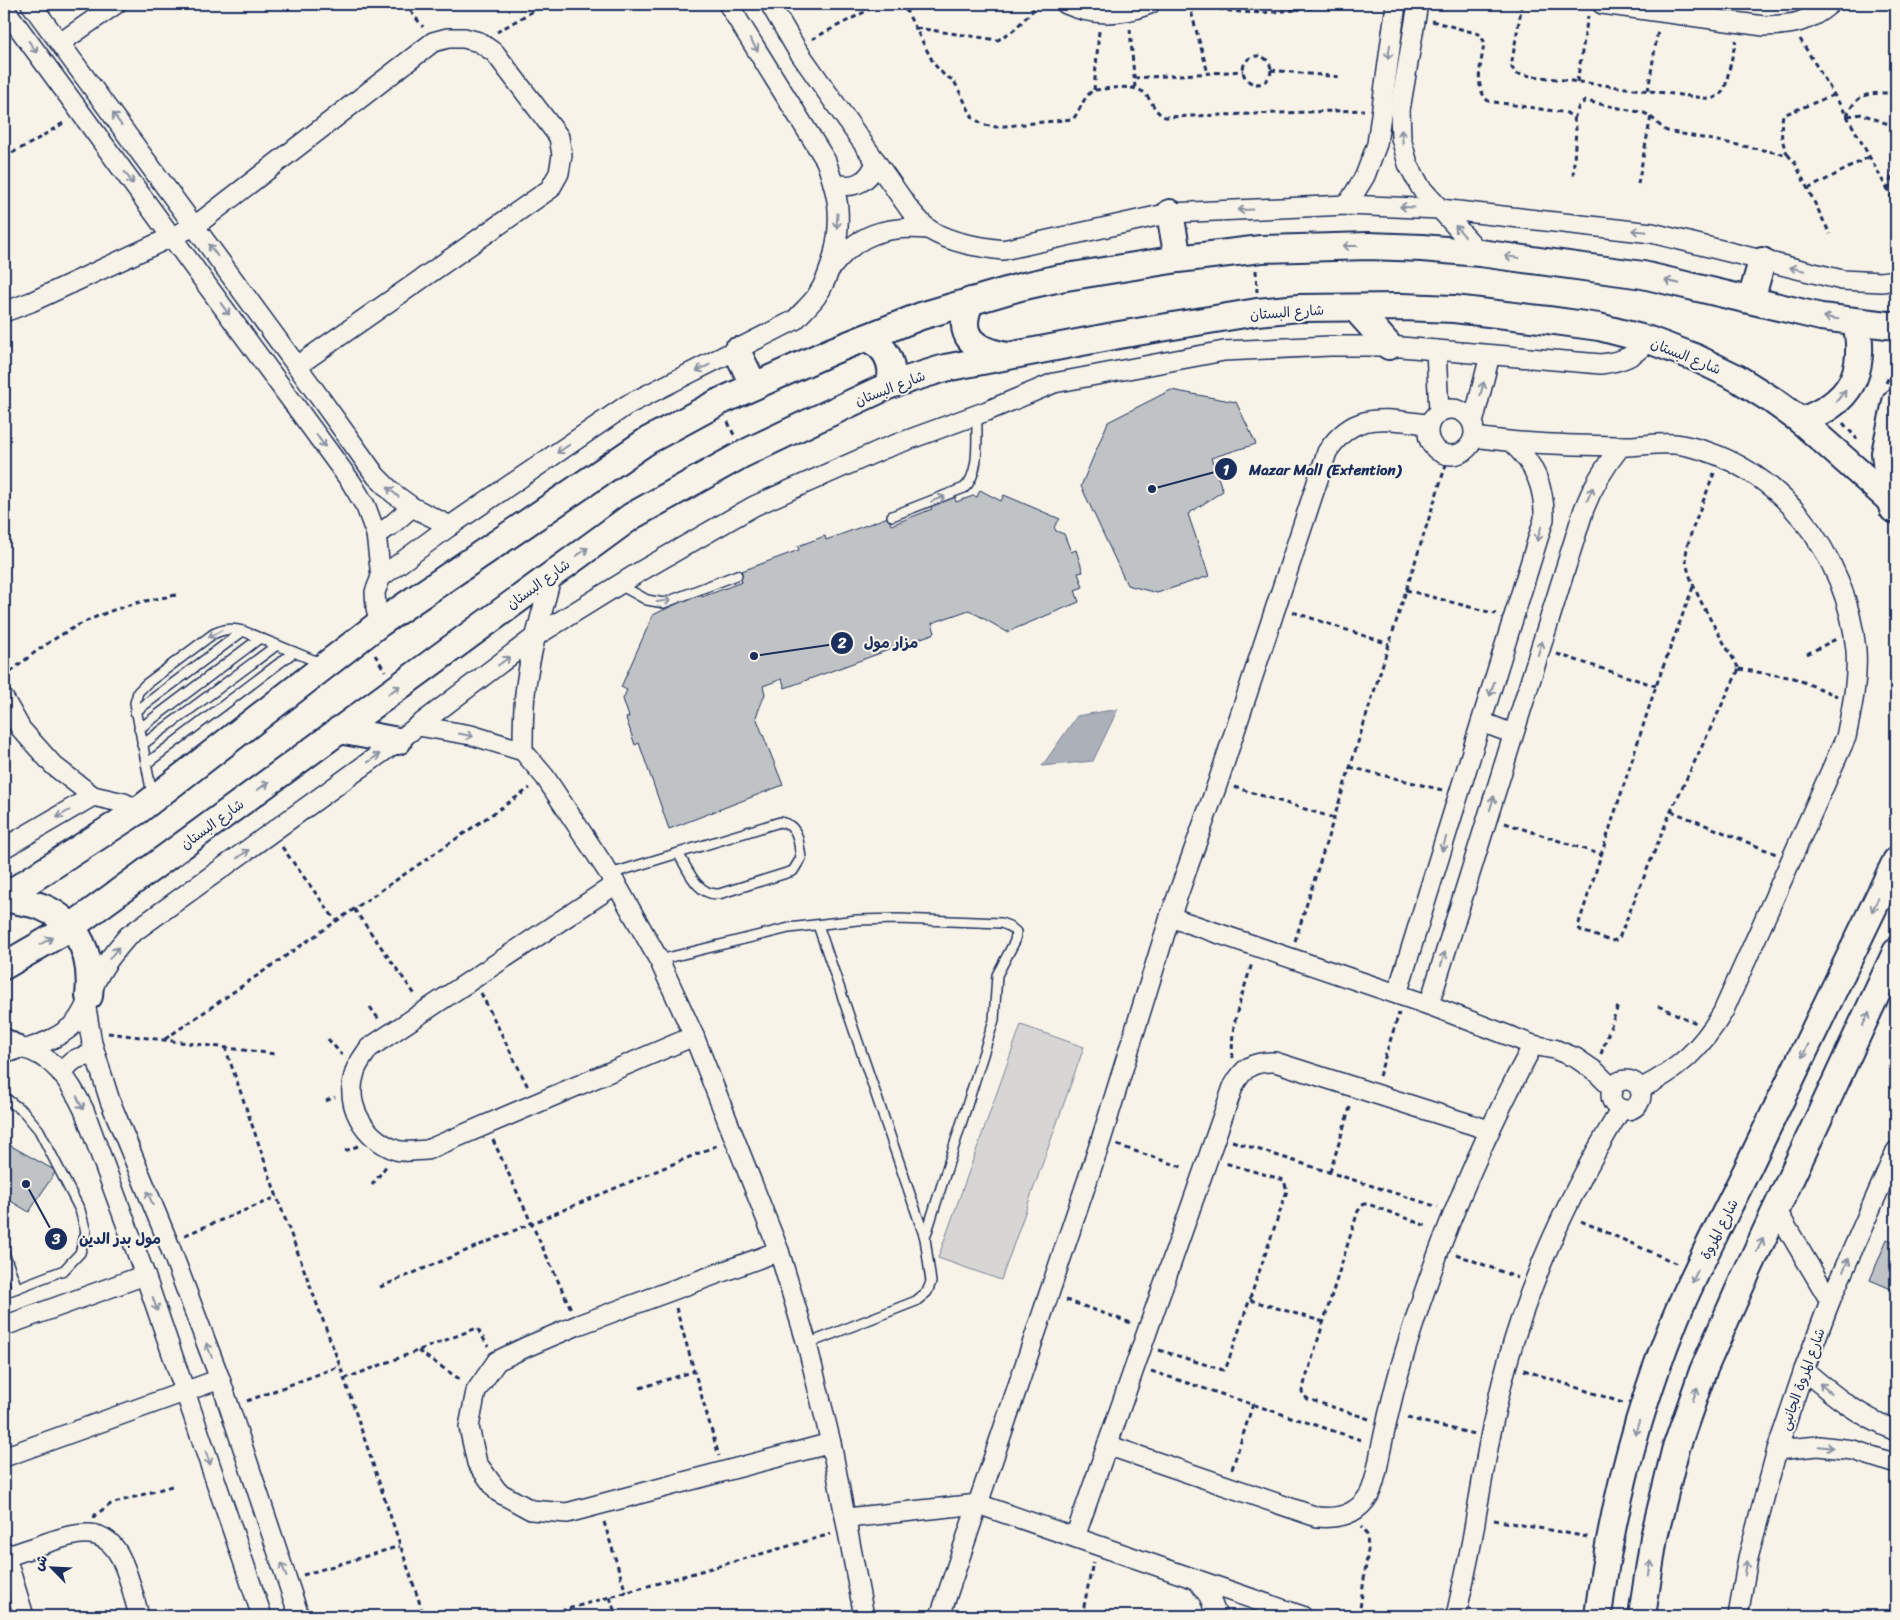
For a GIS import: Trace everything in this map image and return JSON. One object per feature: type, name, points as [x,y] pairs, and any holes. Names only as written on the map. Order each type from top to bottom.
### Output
[{"type":"street","points":[[31,4],[376,476],[393,493],[412,507],[450,526]]},
{"type":"street","points":[[60,43],[116,4]]},
{"type":"street","points":[[728,4],[826,161],[838,209],[836,242],[828,273]]},
{"type":"street","points":[[770,4],[796,48],[876,162],[910,210],[928,229]]},
{"type":"street","points":[[1066,4],[1082,11],[1101,13],[1128,12],[1150,4]]},
{"type":"street","points":[[1347,204],[1365,176],[1377,144],[1396,4]]},
{"type":"street","points":[[1595,9],[1660,12],[1764,26],[1791,25],[1818,14],[1830,4]]},
{"type":"street","points":[[4,8],[351,482],[366,507],[376,534],[381,577],[376,592],[376,608],[371,630]]},
{"type":"street","points":[[1417,10],[1400,110],[1401,138],[1408,164],[1422,188],[1480,253]]},
{"type":"street","points":[[4,312],[32,302],[195,226],[433,42],[448,38],[464,38],[479,42],[495,53],[559,137],[562,155],[559,173],[550,189],[297,366]]},
{"type":"street","points":[[833,183],[848,186],[864,181],[874,169],[876,162]]},
{"type":"street","points":[[381,577],[450,526],[627,405],[795,320],[816,297],[828,273],[840,257],[854,244],[871,235],[890,229],[909,227],[928,229],[947,238],[977,246],[1003,250],[1170,213],[1347,204],[1440,209],[1652,233],[1842,280],[1881,282],[1896,280]]},
{"type":"street","points":[[1170,213],[1178,259]]},
{"type":"street","points":[[4,898],[146,805],[371,630],[647,441],[719,402],[754,386],[921,316],[1020,287],[1060,278],[1178,259],[1256,250],[1369,246],[1480,253],[1643,275],[1821,317],[1896,326]]},
{"type":"street","points":[[1751,300],[1762,260]]},
{"type":"street","points":[[971,301],[966,311],[964,322],[972,341],[979,348],[988,352],[1009,356]]},
{"type":"street","name":"شارع البستان","points":[[4,966],[71,927],[632,516],[743,454],[890,385],[945,368],[1257,312],[1299,308],[1356,309],[1402,307],[1454,309],[1599,327],[1649,340],[1694,357],[1738,378],[1801,421],[1893,509]]},
{"type":"street","points":[[1356,309],[1389,346]]},
{"type":"street","points":[[1801,421],[1820,414],[1838,401],[1851,384],[1859,358],[1860,344],[1856,322]]},
{"type":"street","points":[[866,338],[874,341],[887,354],[892,370],[890,385]]},
{"type":"street","points":[[12,1046],[58,1036],[74,1024],[88,1002],[106,964],[128,936],[408,734],[536,636],[754,506],[883,449],[977,415],[1054,383],[1224,351],[1330,346],[1389,346],[1601,364],[1619,362],[1636,354],[1649,340]]},
{"type":"street","points":[[1436,350],[1434,418],[1428,435],[1432,445],[1439,452],[1449,455],[1462,453],[1467,449],[1474,430],[1490,356]]},
{"type":"street","points":[[737,351],[754,386]]},
{"type":"street","points":[[1893,509],[1885,453],[1896,402]]},
{"type":"street","points":[[940,1616],[1101,1140],[1170,917],[1218,782],[1327,452],[1336,439],[1347,429],[1376,419],[1434,418],[1448,409],[1459,410],[1467,415],[1474,430],[1512,443],[1621,446],[1651,443],[1680,445],[1709,451],[1737,463],[1762,478],[1784,498],[1812,531],[1834,568],[1849,609],[1856,651],[1853,703],[1846,737],[1723,1012],[1712,1030],[1680,1065],[1640,1089]]},
{"type":"street","points":[[1401,995],[1459,795],[1544,519],[1542,491],[1532,464],[1523,452],[1512,443]]},
{"type":"street","points":[[1429,1005],[1589,496],[1603,470],[1621,446]]},
{"type":"street","points":[[376,534],[389,527],[412,507]]},
{"type":"street","points":[[523,752],[522,720],[525,692],[536,636],[552,574]]},
{"type":"street","points":[[4,699],[21,729],[54,766],[93,796],[124,803],[146,805]]},
{"type":"street","points":[[1482,722],[1513,734]]},
{"type":"street","points":[[339,730],[471,735],[523,752],[545,777],[613,879],[659,960],[694,1036],[779,1251],[807,1344],[831,1443],[848,1524],[864,1616]]},
{"type":"street","points":[[4,848],[93,796]]},
{"type":"street","name":"شارع المروة","points":[[1598,1616],[1608,1541],[1629,1452],[1658,1363],[1696,1272],[1896,861]]},
{"type":"street","points":[[613,879],[369,1048],[355,1070],[351,1089],[357,1117],[375,1139],[398,1150],[427,1150],[694,1036]]},
{"type":"street","points":[[4,898],[41,906],[57,915],[71,927],[82,942],[88,959],[91,978],[88,1002],[90,1031],[95,1056],[110,1101],[168,1242],[220,1379],[299,1616]]},
{"type":"street","points":[[1170,917],[1401,995],[1533,1045],[1554,1049],[1576,1058],[1595,1071],[1613,1089]]},
{"type":"street","points":[[1642,1616],[1654,1537],[1675,1451],[1703,1371],[1896,952]]},
{"type":"street","points":[[1107,1445],[1317,1517],[1332,1519],[1346,1516],[1359,1507],[1368,1496],[1374,1482],[1387,1419],[1414,1321],[1442,1240],[1489,1130],[1533,1045]]},
{"type":"street","points":[[12,1046],[33,1051],[49,1062],[62,1074],[75,1091],[84,1110],[145,1276],[262,1616]]},
{"type":"street","points":[[62,1074],[72,1061],[79,1057],[95,1056]]},
{"type":"street","points":[[1075,1537],[1232,1088],[1239,1075],[1249,1066],[1262,1062],[1275,1062],[1489,1130]]},
{"type":"street","points":[[1627,1080],[1635,1082],[1640,1089],[1639,1103],[1634,1108],[1628,1110],[1621,1109],[1612,1100],[1613,1089],[1618,1082],[1627,1080]]},
{"type":"street","points":[[1456,1616],[1476,1517],[1489,1438],[1506,1365],[1533,1284],[1563,1213],[1590,1160],[1621,1109]]},
{"type":"street","name":"شارع المروة الجانبى","points":[[1738,1616],[1748,1558],[1778,1450],[1804,1370],[1830,1301],[1896,1151]]},
{"type":"street","points":[[1777,1211],[1830,1301]]},
{"type":"street","points":[[779,1251],[578,1325],[497,1361],[476,1391],[469,1427],[477,1463],[498,1492],[530,1510],[567,1513],[831,1443]]},
{"type":"street","points":[[4,1326],[145,1276]]},
{"type":"street","points":[[1804,1370],[1838,1399],[1874,1422],[1896,1432]]},
{"type":"street","points":[[4,1457],[220,1379]]},
{"type":"street","points":[[1778,1450],[1818,1446],[1853,1450],[1896,1464]]},
{"type":"street","points":[[848,1524],[978,1504],[1298,1616]]},
{"type":"street","points":[[24,1616],[5,1554],[74,1534],[88,1533],[103,1538],[114,1547],[122,1560],[139,1616]]},
{"type":"street","points":[[1197,1580],[1209,1596],[1217,1616]]},
{"type":"lane","points":[[892,516],[964,488],[968,484],[972,479],[975,467],[977,415]]},
{"type":"lane","points":[[620,585],[647,600],[664,603],[737,575]]},
{"type":"lane","points":[[146,805],[146,764],[134,703],[138,692],[146,684],[213,634],[235,628],[325,665]]},
{"type":"lane","points":[[135,712],[243,631]]},
{"type":"lane","points":[[139,729],[260,638]]},
{"type":"lane","points":[[142,745],[277,645]]},
{"type":"lane","points":[[146,764],[294,652]]},
{"type":"lane","points":[[613,879],[678,853],[780,822],[790,824],[795,830],[801,858],[793,871],[712,895],[701,890],[678,853]]},
{"type":"lane","points":[[659,960],[760,935],[818,925],[881,919],[1001,923],[1009,926],[1016,932],[1015,941],[997,975],[994,1020],[925,1238]]},
{"type":"lane","points":[[807,1344],[916,1301],[927,1292],[931,1282],[925,1238],[818,925]]},
{"type":"lane","points":[[4,1097],[24,1112],[39,1130],[80,1210],[86,1232],[80,1253],[64,1270],[4,1293]]},
{"type":"lane","points":[[4,1253],[7,1270],[17,1288]]},
{"type":"path","points":[[405,4],[433,42]]},
{"type":"path","points":[[479,42],[545,4]]},
{"type":"path","points":[[796,48],[880,4]]},
{"type":"path","points":[[898,4],[904,8],[934,64],[943,74],[954,81],[973,118],[984,124],[996,127],[1073,119],[1088,93],[1094,90],[1135,88],[1142,90],[1158,113],[1165,117],[1382,110]]},
{"type":"path","points":[[915,28],[998,40],[1014,30],[1039,4]]},
{"type":"path","points":[[1189,4],[1208,73]]},
{"type":"path","points":[[1201,4],[1232,12],[1256,14],[1347,4]]},
{"type":"path","points":[[1256,14],[1258,4]]},
{"type":"path","points":[[1522,4],[1512,68],[1517,74],[1712,99],[1720,95],[1725,88],[1740,23]]},
{"type":"path","points":[[1577,82],[1595,9]]},
{"type":"path","points":[[1417,10],[1479,34],[1484,41],[1478,85],[1481,94],[1488,101],[1567,114],[1574,119]]},
{"type":"path","points":[[1128,12],[1135,88]]},
{"type":"path","points":[[1648,91],[1660,12]]},
{"type":"path","points":[[1094,90],[1101,13]]},
{"type":"path","points":[[1791,25],[1847,116],[1896,205]]},
{"type":"path","points":[[1257,56],[1267,60],[1271,70],[1268,80],[1258,84],[1248,81],[1243,71],[1247,61],[1257,56]]},
{"type":"path","points":[[1271,70],[1340,77]]},
{"type":"path","points":[[1134,78],[1243,71]]},
{"type":"path","points":[[1847,116],[1852,104],[1861,96],[1873,93],[1896,93]]},
{"type":"path","points":[[1830,234],[1795,163],[1788,155],[1781,136],[1783,115],[1834,95]]},
{"type":"path","points":[[1573,178],[1576,128],[1574,119],[1579,106],[1585,101],[1651,116],[1660,127],[1667,131],[1788,155]]},
{"type":"path","points":[[4,156],[31,143],[80,112]]},
{"type":"path","points":[[1847,116],[1862,114],[1896,127]]},
{"type":"path","points":[[1638,184],[1651,116]]},
{"type":"path","points":[[1808,190],[1870,156]]},
{"type":"path","points":[[1888,190],[1896,158]]},
{"type":"path","points":[[1256,250],[1257,312]]},
{"type":"path","points":[[719,402],[743,454]]},
{"type":"path","points":[[1289,957],[1449,455]]},
{"type":"path","points":[[1721,456],[1688,543],[1686,566],[1694,587],[1739,669]]},
{"type":"path","points":[[1694,587],[1656,686],[1578,928],[1582,931],[1611,941],[1619,938],[1671,811],[1739,669]]},
{"type":"path","points":[[1406,590],[1514,619]]},
{"type":"path","points":[[4,678],[28,656],[73,627],[123,606],[176,596]]},
{"type":"path","points":[[1275,606],[1389,644]]},
{"type":"path","points":[[371,630],[397,688]]},
{"type":"path","points":[[1807,654],[1852,630]]},
{"type":"path","points":[[1540,648],[1656,686]]},
{"type":"path","points":[[1739,669],[1794,678],[1853,703]]},
{"type":"path","points":[[1350,767],[1459,795]]},
{"type":"path","points":[[165,1039],[545,777]]},
{"type":"path","points":[[1218,782],[1334,818]]},
{"type":"path","points":[[1671,811],[1791,859]]},
{"type":"path","points":[[1488,817],[1602,855]]},
{"type":"path","points":[[272,833],[336,921]]},
{"type":"path","points":[[354,909],[417,998]]},
{"type":"path","points":[[1239,1075],[1233,1060],[1231,1045],[1232,1029],[1258,946]]},
{"type":"path","points":[[473,977],[536,1104]]},
{"type":"path","points":[[1330,1172],[1365,1091],[1401,995]]},
{"type":"path","points":[[1595,1071],[1618,1006]]},
{"type":"path","points":[[1658,1006],[1712,1030]]},
{"type":"path","points":[[90,1031],[275,1054]]},
{"type":"path","points":[[225,1047],[277,1197],[340,1366],[424,1616]]},
{"type":"path","points":[[486,1126],[578,1325]]},
{"type":"path","points":[[1216,1136],[1453,1212]]},
{"type":"path","points":[[380,1287],[734,1138]]},
{"type":"path","points":[[1048,1295],[1222,1370],[1226,1368],[1288,1191],[1284,1180],[1205,1166],[1101,1140]]},
{"type":"path","points":[[372,1186],[398,1150]]},
{"type":"path","points":[[168,1242],[277,1197]]},
{"type":"path","points":[[1489,1438],[1387,1419],[1308,1400],[1302,1395],[1360,1207],[1364,1204],[1368,1204],[1533,1284]]},
{"type":"path","points":[[1563,1213],[1696,1272]]},
{"type":"path","points":[[671,1291],[724,1471]]},
{"type":"path","points":[[1250,1300],[1324,1322]]},
{"type":"path","points":[[344,1379],[477,1328]]},
{"type":"path","points":[[418,1351],[476,1391]]},
{"type":"path","points":[[1135,1365],[1381,1447]]},
{"type":"path","points":[[1506,1365],[1642,1409]]},
{"type":"path","points":[[230,1407],[340,1366]]},
{"type":"path","points":[[640,1388],[695,1371]]},
{"type":"path","points":[[1227,1486],[1253,1404]]},
{"type":"path","points":[[88,1533],[95,1515],[111,1504],[175,1485]]},
{"type":"path","points":[[598,1505],[626,1593]]},
{"type":"path","points":[[1346,1516],[1358,1523],[1367,1535],[1368,1550],[1359,1616]]},
{"type":"path","points":[[1476,1517],[1608,1541]]},
{"type":"path","points":[[543,1616],[626,1593],[848,1524]]},
{"type":"path","points":[[1082,1616],[1096,1544]]},
{"type":"path","points":[[288,1579],[400,1546]]},
{"type":"path","points":[[610,1597],[616,1616]]},
{"type":"shaded area","points":[[1118,709],[1093,761],[1042,766],[1077,716]]},
{"type":"shaded area","points":[[1021,1025],[1084,1047],[1001,1280],[938,1258]]},
{"type":"building","points":[[1171,390],[1236,402],[1256,444],[1211,458],[1223,491],[1188,514],[1209,576],[1157,593],[1127,585],[1081,486],[1108,422]]},
{"type":"building","points":[[980,490],[1001,501],[1004,495],[1060,519],[1054,527],[1056,531],[1064,534],[1071,552],[1076,550],[1083,572],[1078,573],[1083,587],[1075,590],[1079,602],[1007,632],[969,610],[932,623],[935,633],[785,688],[782,679],[763,686],[765,694],[756,717],[783,785],[669,829],[639,743],[635,745],[626,718],[629,717],[623,699],[627,690],[621,687],[653,615],[701,592],[702,597],[742,582],[739,572],[799,550],[798,546],[825,536],[826,540],[888,517],[891,525],[932,509],[930,506],[954,496],[956,502],[973,496],[977,497]]},
{"type":"building","points":[[4,1142],[56,1171],[29,1212],[4,1197]]},
{"type":"building","points":[[1887,1239],[1896,1243],[1896,1291],[1870,1280]]},
{"type":"place","name":"Mazar Mall (Extention)","points":[[1152,489]]},
{"type":"place","name":"مزار مول","points":[[754,656]]},
{"type":"place","name":"مول بدر الدين","points":[[26,1184]]}]
